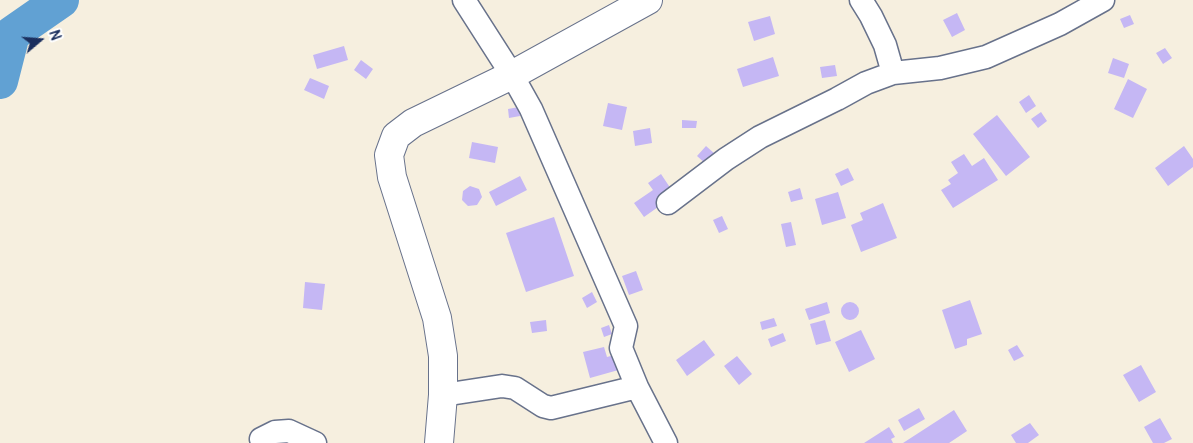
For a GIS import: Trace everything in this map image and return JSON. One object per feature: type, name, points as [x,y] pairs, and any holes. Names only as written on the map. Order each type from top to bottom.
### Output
[{"type":"street","points":[[464,0],[531,109],[626,326],[621,348],[637,387],[666,443]]},
{"type":"street","points":[[439,443],[443,395],[443,356],[437,318],[392,177],[389,155],[396,136],[412,123],[512,76],[648,0]]},
{"type":"street","points":[[860,0],[871,16],[885,45],[893,73]]},
{"type":"street","points":[[668,203],[726,159],[760,137],[866,83],[893,73],[940,68],[986,57],[1060,24],[1103,0]]},
{"type":"street","points":[[443,395],[502,386],[515,388],[543,406],[551,408],[637,387]]},
{"type":"street","points":[[261,440],[275,432],[289,431],[316,443]]},
{"type":"building","points":[[957,13],[965,30],[952,37],[943,20]]},
{"type":"building","points":[[1130,15],[1134,24],[1124,28],[1120,19]]},
{"type":"building","points":[[770,16],[775,34],[754,41],[748,22]]},
{"type":"building","points":[[344,46],[348,60],[317,69],[313,55]]},
{"type":"building","points":[[1165,48],[1172,58],[1163,64],[1156,53]]},
{"type":"building","points":[[773,57],[779,76],[743,87],[737,69]]},
{"type":"building","points":[[1113,58],[1129,64],[1124,78],[1108,73]]},
{"type":"building","points":[[361,60],[373,69],[366,79],[354,70]]},
{"type":"building","points":[[835,65],[837,76],[822,78],[820,67]]},
{"type":"building","points":[[310,78],[329,86],[324,99],[304,90]]},
{"type":"building","points":[[1128,79],[1147,89],[1133,118],[1114,109]]},
{"type":"building","points":[[1029,95],[1036,106],[1026,113],[1019,102]]},
{"type":"building","points":[[608,103],[627,107],[622,130],[603,126]]},
{"type":"building","points":[[519,107],[520,116],[509,118],[508,109]]},
{"type":"building","points":[[1041,112],[1047,121],[1038,128],[1031,119]]},
{"type":"building","points":[[997,115],[1030,157],[1006,176],[973,134]]},
{"type":"building","points":[[682,120],[697,121],[696,128],[682,128]]},
{"type":"building","points":[[650,128],[652,143],[635,146],[633,131]]},
{"type":"building","points":[[472,142],[498,147],[495,163],[469,158]]},
{"type":"building","points":[[706,146],[715,154],[706,164],[697,156]]},
{"type":"building","points":[[1184,146],[1193,159],[1193,167],[1168,186],[1155,168]]},
{"type":"building","points":[[964,154],[972,166],[984,158],[998,180],[953,208],[941,190],[951,184],[948,180],[958,173],[951,162]]},
{"type":"building","points":[[848,168],[854,180],[841,186],[835,174]]},
{"type":"building","points":[[661,174],[675,195],[644,217],[634,203],[653,190],[648,183]]},
{"type":"building","points":[[520,176],[527,190],[496,206],[489,192]]},
{"type":"building","points":[[470,186],[479,189],[482,197],[477,205],[468,206],[462,200],[463,191]]},
{"type":"building","points":[[800,188],[803,199],[791,202],[788,192]]},
{"type":"building","points":[[838,192],[846,218],[822,225],[815,199]]},
{"type":"building","points":[[883,203],[897,238],[861,252],[851,225],[863,220],[860,213]]},
{"type":"building","points":[[722,216],[728,229],[719,233],[713,220]]},
{"type":"building","points":[[554,217],[574,276],[526,292],[506,233]]},
{"type":"building","points":[[791,222],[796,245],[786,247],[781,224]]},
{"type":"building","points":[[636,271],[643,290],[629,295],[622,276]]},
{"type":"building","points":[[305,282],[325,284],[322,310],[303,308]]},
{"type":"building","points":[[592,292],[597,302],[587,308],[582,298]]},
{"type":"building","points":[[970,300],[982,334],[967,339],[967,345],[955,349],[942,310]]},
{"type":"building","points":[[827,302],[830,313],[809,320],[805,309]]},
{"type":"building","points":[[850,302],[858,307],[859,311],[854,319],[850,320],[842,315],[841,311],[846,303]]},
{"type":"building","points":[[774,318],[777,326],[762,330],[760,322]]},
{"type":"building","points":[[546,320],[547,331],[532,333],[530,322]]},
{"type":"building","points":[[825,320],[831,341],[816,345],[810,324]]},
{"type":"building","points":[[609,325],[612,334],[604,337],[601,328]]},
{"type":"building","points":[[861,330],[875,359],[849,372],[835,342]]},
{"type":"building","points":[[783,333],[786,341],[771,347],[768,339]]},
{"type":"building","points":[[704,340],[715,355],[687,376],[676,360]]},
{"type":"building","points":[[1017,345],[1024,356],[1014,361],[1008,350]]},
{"type":"building","points":[[604,347],[607,357],[618,354],[622,369],[590,378],[583,352]]},
{"type":"building","points":[[737,356],[752,374],[739,385],[724,366]]},
{"type":"building","points":[[1141,365],[1156,392],[1139,402],[1123,375]]},
{"type":"building","points":[[919,408],[925,419],[904,431],[898,420]]},
{"type":"building","points":[[954,410],[967,431],[949,443],[903,443]]},
{"type":"building","points":[[1160,418],[1172,439],[1164,443],[1153,443],[1144,427]]},
{"type":"building","points":[[1030,423],[1039,435],[1028,443],[1016,443],[1011,435]]},
{"type":"building","points":[[889,427],[895,437],[891,439],[893,443],[864,443]]},
{"type":"waterway","points":[[0,81],[12,34],[61,0]]}]
